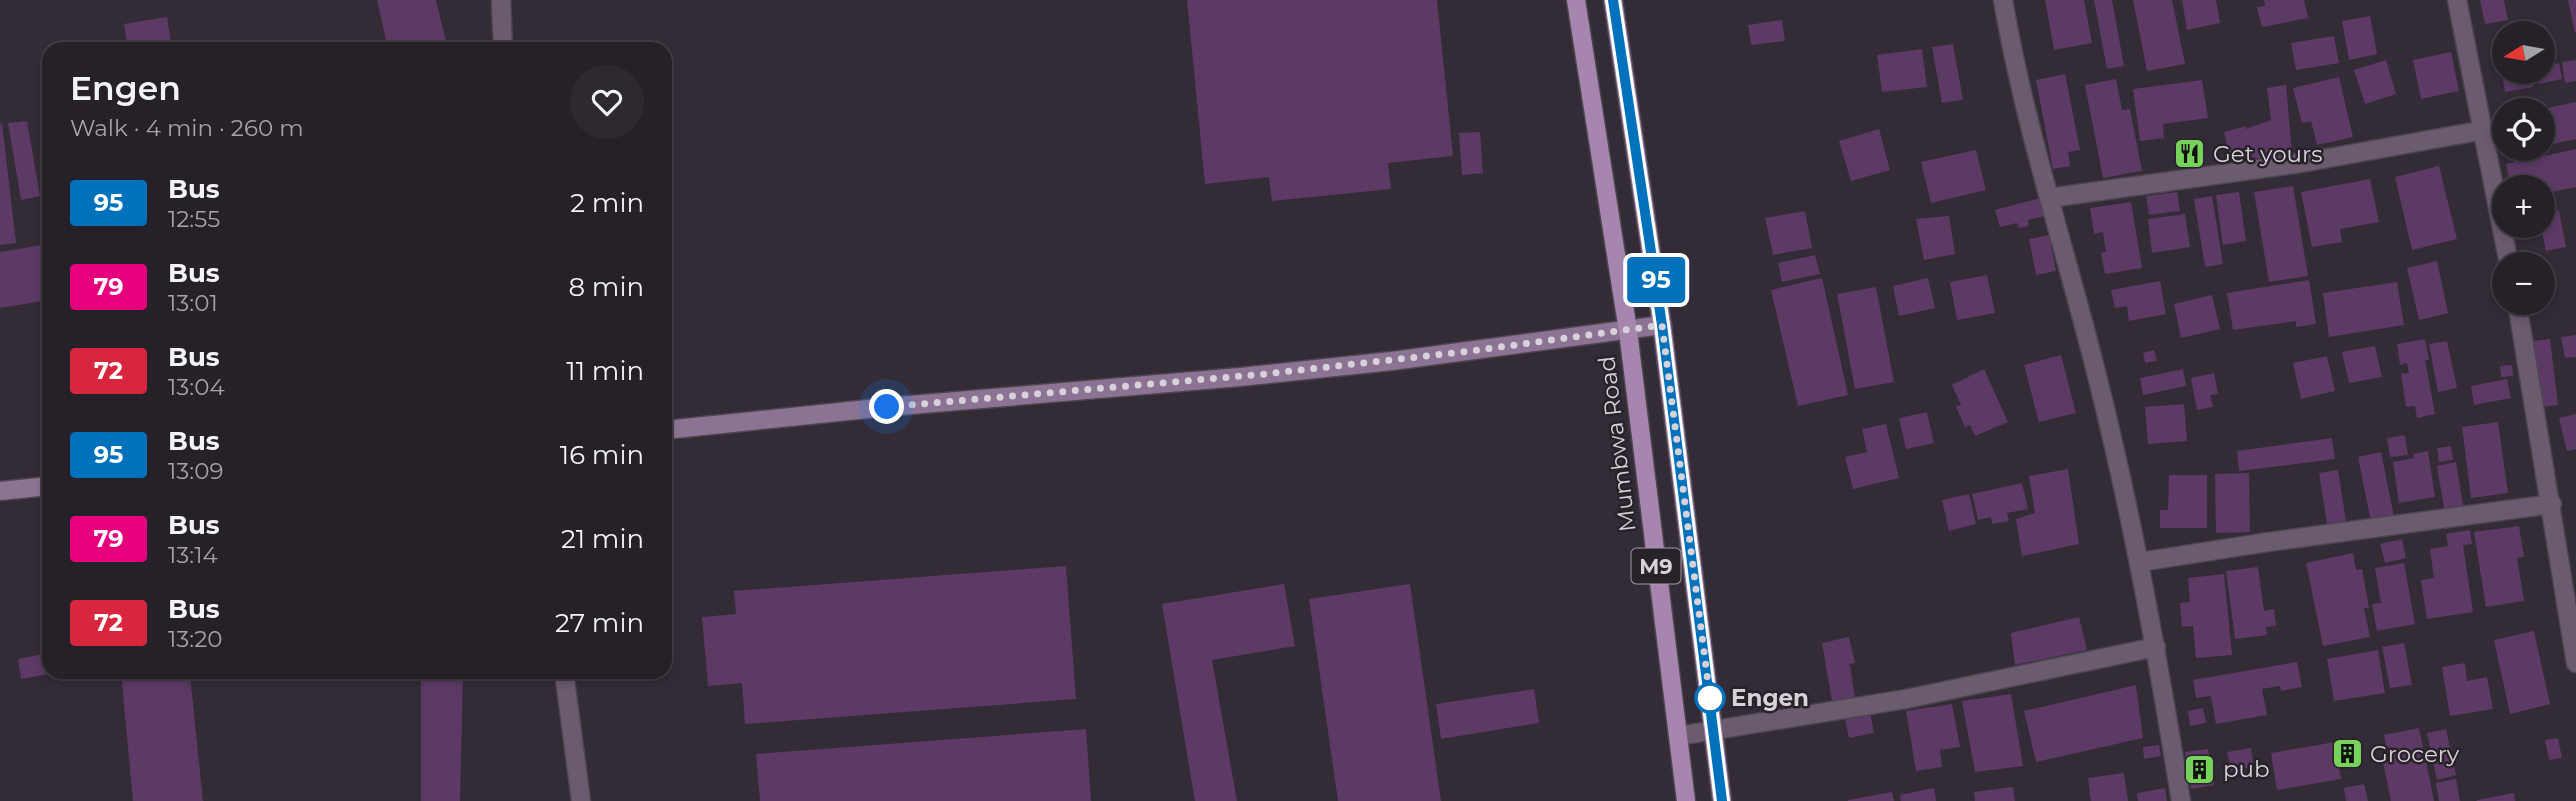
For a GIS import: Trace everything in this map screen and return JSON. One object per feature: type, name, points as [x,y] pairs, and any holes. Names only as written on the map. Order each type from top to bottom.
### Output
[{"type":"main road","name":"Mumbwa Road","points":[[1576,0],[1628,331],[1686,801]]},
{"type":"main road","name":"M9","points":[[1613,0],[1662,325],[1722,801]]},
{"type":"street","points":[[501,0],[503,42]]},
{"type":"street","points":[[2003,0],[2049,198],[2098,380],[2140,562],[2181,801]]},
{"type":"street","points":[[2457,0],[2507,252]]},
{"type":"street","points":[[2049,198],[2310,162],[2484,130]]},
{"type":"street","points":[[2519,315],[2576,663]]},
{"type":"street","points":[[672,429],[913,404],[1254,376],[1662,325]]},
{"type":"street","points":[[0,491],[42,487]]},
{"type":"street","points":[[2140,562],[2268,541],[2552,504]]},
{"type":"street","points":[[1678,736],[1906,699],[2156,648]]},
{"type":"street","points":[[565,679],[581,801]]},
{"type":"building","points":[[377,0],[436,0],[446,42],[386,42]]},
{"type":"building","points":[[1187,0],[1437,0],[1453,156],[1388,163],[1391,189],[1272,201],[1269,177],[1205,184]]},
{"type":"building","points":[[2045,0],[2084,0],[2092,43],[2054,50]]},
{"type":"building","points":[[2094,0],[2112,0],[2124,66],[2107,69]]},
{"type":"building","points":[[2133,0],[2172,0],[2185,64],[2147,71]]},
{"type":"building","points":[[2182,0],[2216,0],[2220,23],[2187,30]]},
{"type":"building","points":[[2264,0],[2304,0],[2308,18],[2262,27],[2257,7],[2265,6]]},
{"type":"building","points":[[2480,0],[2504,0],[2508,20],[2485,24]]},
{"type":"building","points":[[2568,0],[2576,0],[2575,33]]},
{"type":"building","points":[[2370,16],[2377,54],[2349,60],[2342,21]]},
{"type":"building","points":[[167,17],[171,42],[127,42],[124,24]]},
{"type":"building","points":[[1782,20],[1785,41],[1751,45],[1748,25]]},
{"type":"building","points":[[2334,36],[2339,63],[2296,70],[2291,43]]},
{"type":"building","points":[[1953,44],[1963,100],[1942,103],[1932,47]]},
{"type":"building","points":[[1922,49],[1927,87],[1882,92],[1877,55]]},
{"type":"building","points":[[2451,52],[2459,91],[2421,99],[2413,60]]},
{"type":"building","points":[[2386,60],[2396,94],[2365,104],[2354,70]]},
{"type":"building","points":[[2576,60],[2576,81],[2565,83],[2562,62]]},
{"type":"building","points":[[2559,63],[2562,79],[2555,81],[2555,64]]},
{"type":"building","points":[[2065,74],[2080,150],[2068,152],[2070,166],[2053,169],[2036,80]]},
{"type":"building","points":[[2339,77],[2353,137],[2317,145],[2311,121],[2302,123],[2293,88]]},
{"type":"building","points":[[2116,79],[2122,110],[2130,109],[2142,171],[2103,178],[2085,85]]},
{"type":"building","points":[[2202,80],[2208,118],[2163,124],[2164,138],[2140,141],[2133,89]]},
{"type":"building","points":[[2504,84],[2533,84],[2533,87],[2505,92]]},
{"type":"building","points":[[2286,85],[2292,153],[2230,162],[2224,132],[2246,126],[2246,129],[2271,120],[2267,88]]},
{"type":"building","points":[[2576,102],[2576,139],[2555,143],[2555,106]]},
{"type":"building","points":[[27,121],[40,196],[21,200],[8,123]]},
{"type":"building","points":[[2,123],[16,243],[0,245],[0,124]]},
{"type":"building","points":[[1879,129],[1890,170],[1851,181],[1839,141]]},
{"type":"building","points":[[1480,132],[1483,173],[1462,175],[1459,133]]},
{"type":"building","name":"Get yours","points":[[2198,140],[2201,165],[2182,167],[2178,142]]},
{"type":"building","points":[[2576,149],[2576,187],[2555,191],[2555,175],[2508,175],[2506,164],[2520,161],[2555,161],[2555,154]]},
{"type":"building","points":[[1976,150],[1986,190],[1931,203],[1921,162]]},
{"type":"building","points":[[2439,166],[2457,239],[2412,250],[2395,177]]},
{"type":"building","points":[[2370,179],[2379,222],[2340,229],[2342,242],[2312,247],[2301,192]]},
{"type":"building","points":[[2293,186],[2308,276],[2269,282],[2254,192]]},
{"type":"building","points":[[2177,192],[2180,211],[2149,215],[2146,196]]},
{"type":"building","points":[[2239,192],[2246,241],[2223,245],[2216,195]]},
{"type":"building","points":[[2212,196],[2223,264],[2205,267],[2194,199]]},
{"type":"building","points":[[2041,198],[2045,216],[2028,220],[2029,226],[2019,228],[2017,223],[2000,227],[1995,210]]},
{"type":"building","points":[[2131,202],[2142,268],[2105,274],[2101,253],[2106,252],[2103,232],[2094,234],[2090,208]]},
{"type":"building","points":[[2559,210],[2566,247],[2546,251],[2543,238],[2555,238],[2555,211]]},
{"type":"building","points":[[1805,211],[1812,248],[1773,255],[1765,218]]},
{"type":"building","points":[[2185,214],[2190,247],[2152,253],[2148,219]]},
{"type":"building","points":[[1949,216],[1955,254],[1924,260],[1916,219]]},
{"type":"building","points":[[2049,235],[2056,271],[2036,275],[2029,239]]},
{"type":"building","points":[[42,245],[42,301],[0,308],[0,252]]},
{"type":"building","points":[[1815,255],[1820,274],[1782,282],[1778,263]]},
{"type":"building","points":[[2437,261],[2448,313],[2419,320],[2407,268]]},
{"type":"building","points":[[1987,275],[1995,313],[1957,320],[1950,282]]},
{"type":"building","points":[[1822,278],[1848,395],[1798,406],[1771,290]]},
{"type":"building","points":[[1928,278],[1935,308],[1899,316],[1893,286]]},
{"type":"building","points":[[2309,280],[2316,324],[2296,327],[2296,321],[2233,330],[2227,293]]},
{"type":"building","points":[[2160,281],[2166,314],[2129,321],[2127,306],[2115,308],[2111,290]]},
{"type":"building","points":[[2397,282],[2404,325],[2329,337],[2323,293]]},
{"type":"building","points":[[1876,287],[1894,382],[1855,389],[1837,294]]},
{"type":"building","points":[[2212,295],[2220,329],[2181,338],[2174,304]]},
{"type":"building","points":[[2576,335],[2576,357],[2565,358],[2561,337]]},
{"type":"building","points":[[2425,339],[2429,360],[2425,360],[2435,414],[2417,418],[2415,406],[2406,407],[2401,374],[2409,373],[2407,363],[2400,365],[2397,344]]},
{"type":"building","points":[[2550,339],[2558,405],[2541,407],[2533,341]]},
{"type":"building","points":[[2447,341],[2457,388],[2438,392],[2429,344]]},
{"type":"building","points":[[2375,346],[2382,377],[2349,383],[2342,352]]},
{"type":"building","points":[[2154,350],[2157,361],[2145,363],[2143,353]]},
{"type":"building","points":[[2061,355],[2076,413],[2039,422],[2024,365]]},
{"type":"building","points":[[2327,356],[2335,391],[2301,399],[2293,363]]},
{"type":"building","points":[[2512,365],[2513,376],[2501,377],[2500,366]]},
{"type":"building","points":[[1984,369],[2008,422],[1975,436],[1970,425],[1965,427],[1956,407],[1961,405],[1952,385]]},
{"type":"building","points":[[2183,369],[2186,386],[2143,395],[2140,378]]},
{"type":"building","points":[[2214,373],[2218,394],[2210,395],[2213,407],[2197,410],[2191,378]]},
{"type":"building","points":[[2507,379],[2511,398],[2474,405],[2471,386]]},
{"type":"building","points":[[2184,404],[2187,441],[2148,444],[2145,407]]},
{"type":"building","points":[[1927,412],[1934,443],[1906,449],[1899,418]]},
{"type":"building","points":[[2576,414],[2576,449],[2567,451],[2559,418]]},
{"type":"building","points":[[2498,422],[2508,493],[2471,498],[2462,427]]},
{"type":"building","points":[[1886,424],[1899,478],[1853,489],[1845,457],[1867,452],[1862,429]]},
{"type":"building","points":[[2405,435],[2408,455],[2390,457],[2387,438]]},
{"type":"building","points":[[2332,438],[2335,459],[2239,471],[2237,451]]},
{"type":"building","points":[[2451,446],[2453,460],[2439,462],[2437,448]]},
{"type":"building","points":[[2428,451],[2435,497],[2399,503],[2393,462],[2414,458],[2413,454]]},
{"type":"building","points":[[2381,452],[2394,517],[2371,522],[2358,457]]},
{"type":"building","points":[[2456,462],[2464,511],[2445,514],[2437,466]]},
{"type":"building","points":[[2068,469],[2079,544],[2022,556],[2016,519],[2035,513],[2029,476]]},
{"type":"building","points":[[2338,470],[2346,521],[2327,524],[2319,473]]},
{"type":"building","points":[[2249,473],[2250,532],[2216,533],[2215,474]]},
{"type":"building","points":[[2169,475],[2207,475],[2207,528],[2160,528],[2160,510],[2168,510]]},
{"type":"building","points":[[2022,483],[2028,509],[2007,513],[2009,521],[1992,524],[1991,517],[1978,520],[1972,494]]},
{"type":"building","points":[[1969,494],[1976,524],[1949,531],[1942,500]]},
{"type":"building","points":[[2519,526],[2524,557],[2517,558],[2524,601],[2486,607],[2474,532]]},
{"type":"building","points":[[2470,530],[2472,544],[2463,545],[2473,612],[2427,619],[2421,580],[2434,578],[2430,549],[2448,546],[2446,534]]},
{"type":"building","points":[[2402,539],[2406,558],[2385,563],[2380,544]]},
{"type":"building","points":[[2353,553],[2356,570],[2362,569],[2369,608],[2364,608],[2370,637],[2323,646],[2306,563]]},
{"type":"building","points":[[2404,563],[2415,624],[2377,631],[2372,604],[2381,603],[2375,568]]},
{"type":"building","points":[[1066,566],[1076,699],[745,724],[742,683],[708,686],[702,617],[736,614],[734,591]]},
{"type":"building","points":[[2258,567],[2264,611],[2274,609],[2276,626],[2266,627],[2267,635],[2235,639],[2226,571]]},
{"type":"building","points":[[2224,574],[2232,655],[2196,658],[2193,626],[2182,627],[2180,603],[2190,602],[2188,578]]},
{"type":"building","points":[[1284,584],[1295,646],[1212,660],[1237,801],[1195,801],[1162,604]]},
{"type":"building","points":[[1410,584],[1441,801],[1338,801],[1309,599]]},
{"type":"building","points":[[2079,617],[2087,650],[2015,665],[2011,633]]},
{"type":"building","points":[[2534,631],[2550,704],[2510,714],[2494,640]]},
{"type":"building","points":[[1849,637],[1855,663],[1845,665],[1850,665],[1855,698],[1832,701],[1822,643]]},
{"type":"building","points":[[2404,643],[2412,685],[2390,688],[2382,647]]},
{"type":"building","points":[[2378,650],[2385,693],[2334,701],[2327,659]]},
{"type":"building","points":[[42,654],[42,675],[21,679],[18,659]]},
{"type":"building","points":[[2297,662],[2302,687],[2281,691],[2280,686],[2262,689],[2267,715],[2216,724],[2211,696],[2196,698],[2193,680]]},
{"type":"building","points":[[2465,663],[2467,681],[2487,677],[2493,709],[2450,716],[2442,667]]},
{"type":"building","points":[[122,679],[190,679],[203,801],[133,801]]},
{"type":"building","points":[[421,679],[463,679],[460,801],[421,801]]},
{"type":"building","points":[[2136,685],[2143,738],[2036,762],[2024,711]]},
{"type":"building","points":[[1534,689],[1539,723],[1441,739],[1436,704]]},
{"type":"building","points":[[2011,694],[2023,766],[1975,772],[1962,701]]},
{"type":"building","points":[[1952,704],[1960,747],[1940,750],[1942,767],[1916,771],[1906,711]]},
{"type":"building","points":[[2203,708],[2206,723],[2190,726],[2188,711]]},
{"type":"building","points":[[1870,712],[1874,733],[1849,738],[1845,718]]},
{"type":"building","points":[[2419,728],[2434,801],[2391,801],[2381,753],[2387,752],[2384,735]]},
{"type":"building","points":[[1086,729],[1091,801],[760,801],[756,754]]},
{"type":"building","points":[[2446,729],[2456,775],[2437,780],[2427,733]]},
{"type":"building","points":[[2558,738],[2562,758],[2549,760],[2545,740]]},
{"type":"building","name":"Grocery","points":[[2352,741],[2356,766],[2342,768],[2337,743]]},
{"type":"building","points":[[2335,742],[2341,779],[2277,790],[2271,753]]},
{"type":"building","points":[[2159,745],[2161,756],[2144,759],[2143,747]]},
{"type":"building","points":[[2251,748],[2254,767],[2231,771],[2227,752]]},
{"type":"building","name":"pub","points":[[2208,749],[2214,785],[2191,789],[2185,752]]},
{"type":"building","points":[[2124,773],[2128,801],[2091,801],[2088,778]]},
{"type":"building","points":[[2456,779],[2460,801],[2439,801],[2436,783]]},
{"type":"building","points":[[2364,784],[2368,801],[2346,801],[2344,788]]},
{"type":"building","points":[[2013,787],[2015,801],[1975,801],[1974,792]]},
{"type":"building","points":[[1934,788],[1936,801],[1901,801],[1900,795]]},
{"type":"building","points":[[2165,788],[2167,801],[2138,801],[2137,793]]},
{"type":"building","points":[[1892,792],[1894,801],[1848,801],[1848,800]]},
{"type":"building","points":[[2514,793],[2515,801],[2477,801],[2477,800]]},
{"type":"bus line","name":"95","points":[[1613,0],[1662,325],[1722,801]]},
{"type":"place","name":"Get yours","points":[[2190,154]]},
{"type":"place","name":"Engen","points":[[1710,698]]},
{"type":"place","name":"Grocery","points":[[2347,754]]},
{"type":"place","name":"pub","points":[[2200,769]]},
{"type":"route","points":[[887,407],[1240,377],[1392,361],[1662,325],[1711,706],[1710,698]]}]
